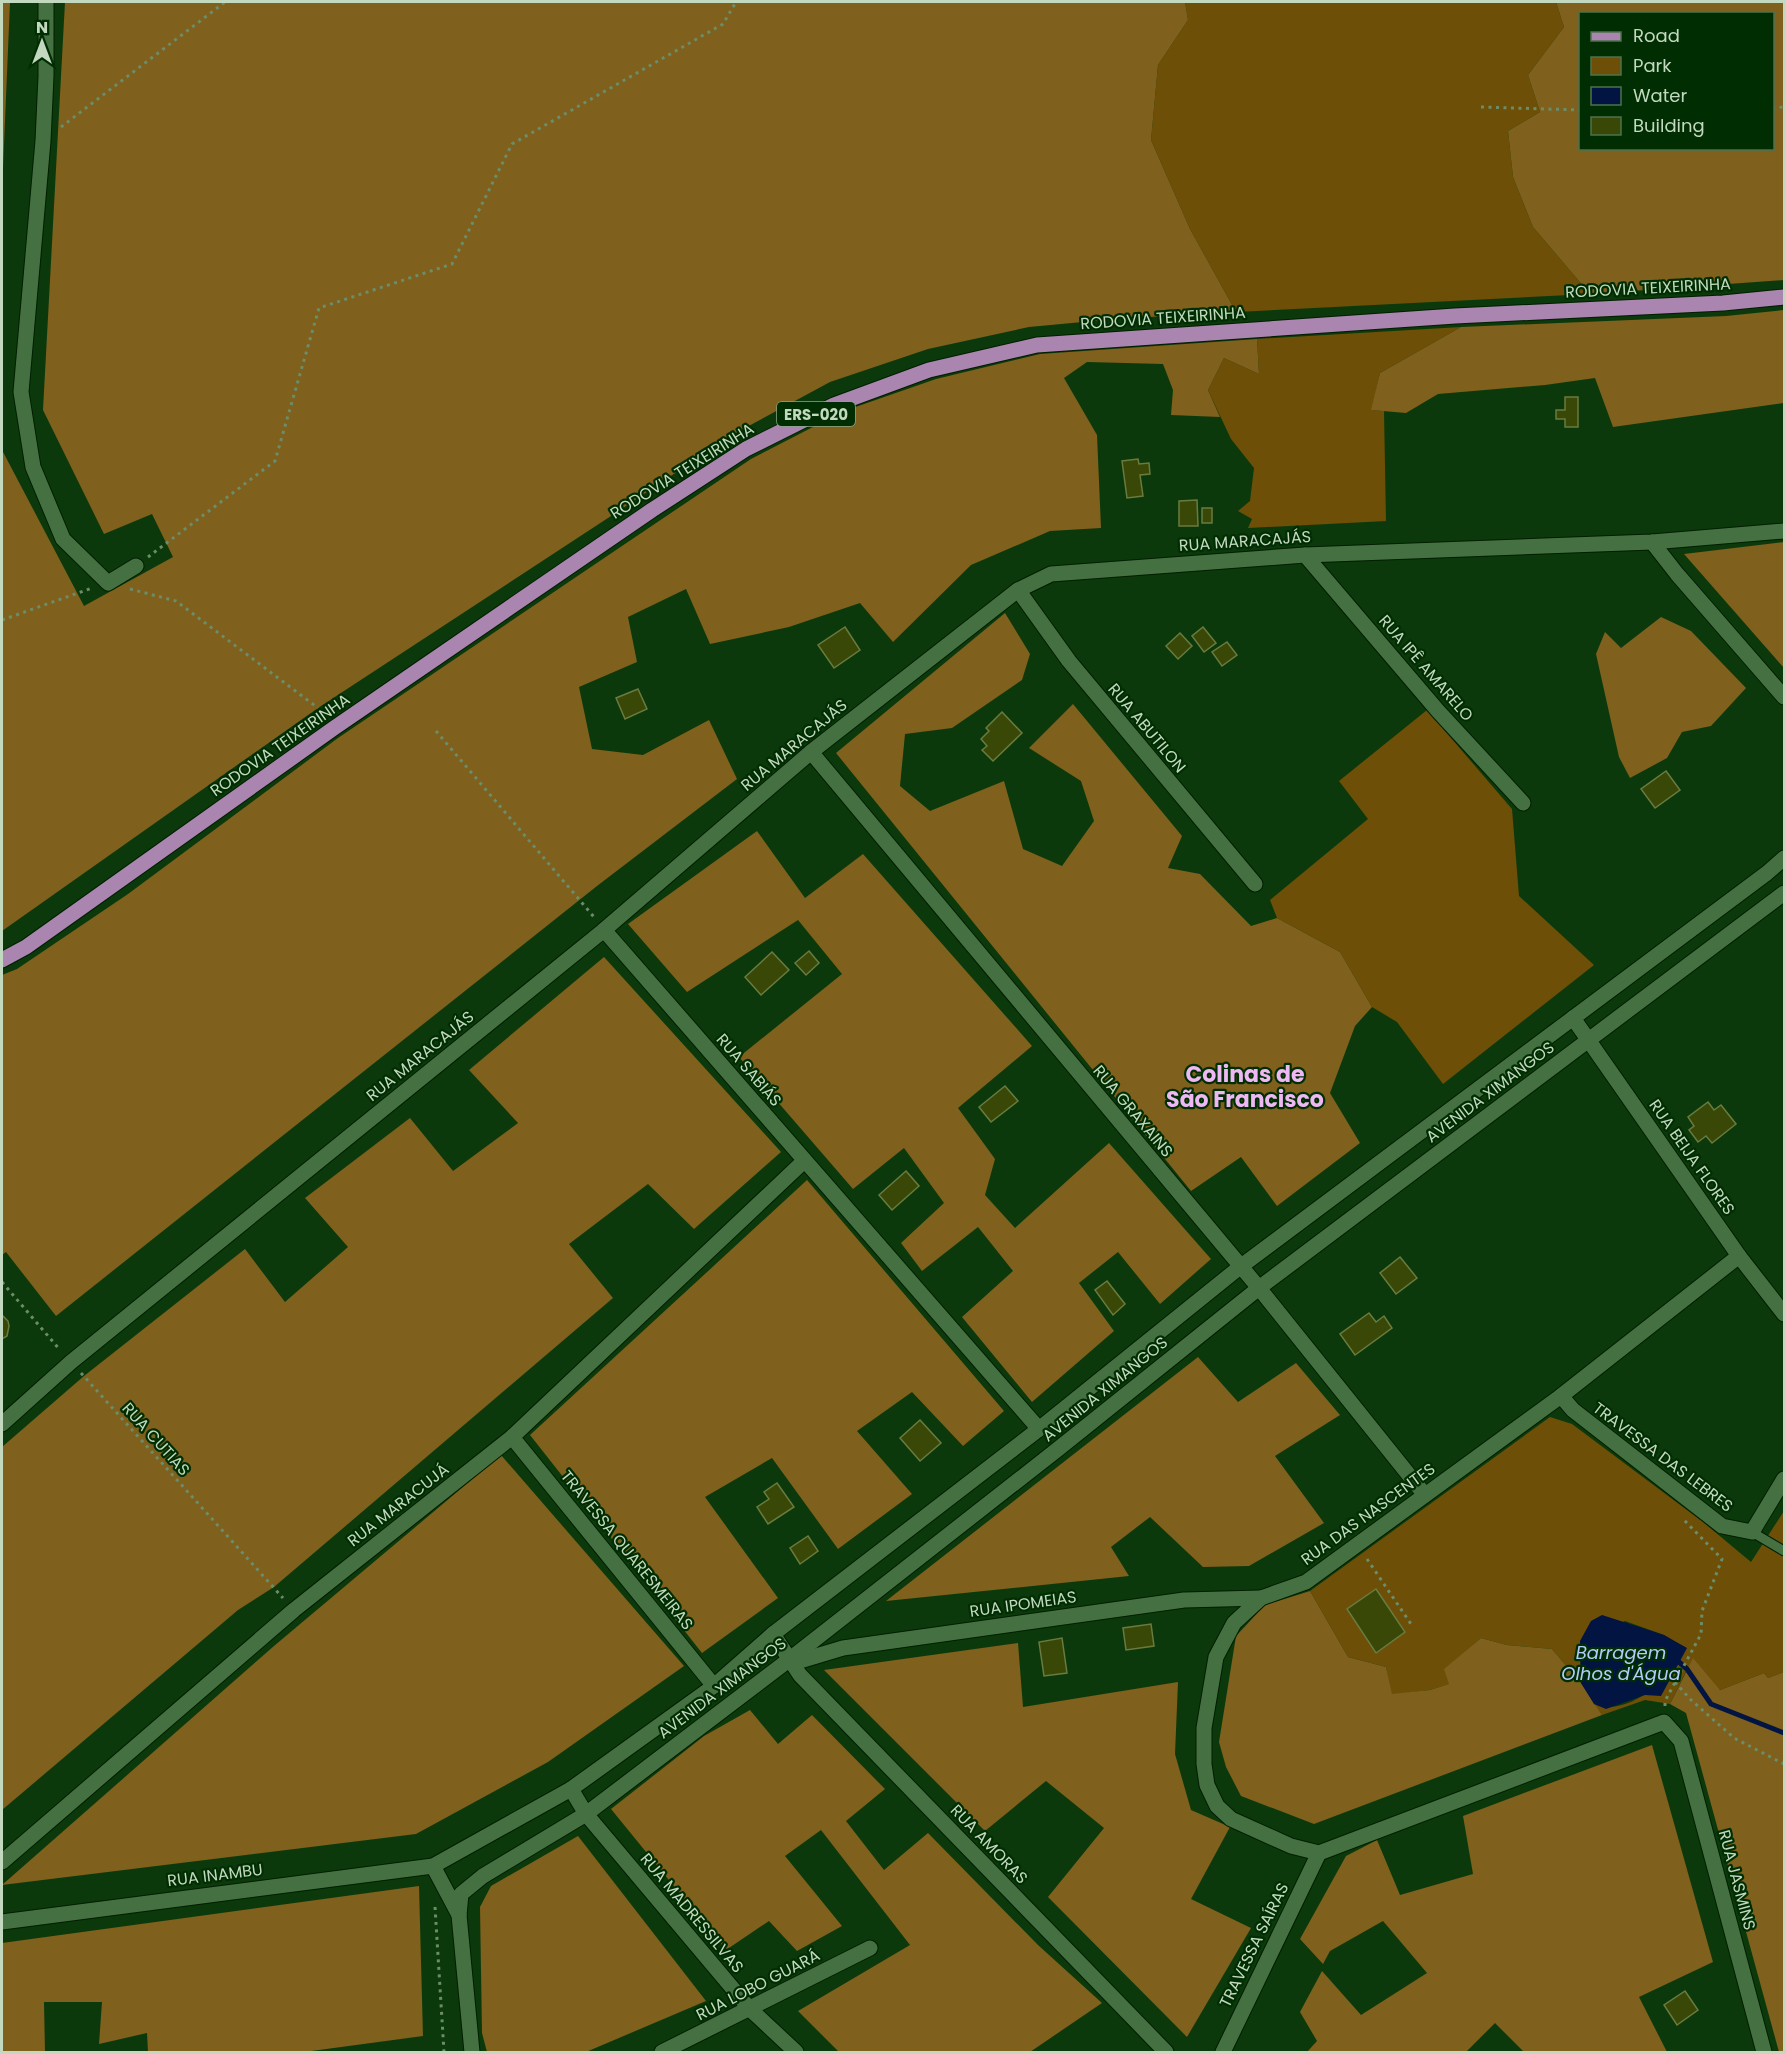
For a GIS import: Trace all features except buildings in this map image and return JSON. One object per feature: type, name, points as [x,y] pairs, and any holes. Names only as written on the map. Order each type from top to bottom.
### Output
[{"type":"main road","name":"RODOVIA TEIXEIRINHA","points":[[2,960],[26,947],[334,728],[652,510],[746,449],[834,405],[930,370],[1037,345],[1455,316],[1723,303],[1785,297]]},
{"type":"street","points":[[45,2],[46,76],[43,141],[21,392],[33,466],[63,539],[108,583],[136,566]]},
{"type":"street","name":"RUA MARACAJÁS","points":[[2,1424],[71,1362],[604,930],[811,752],[1018,590],[1051,574],[1305,555],[1652,542],[1785,531]]},
{"type":"street","points":[[1652,542],[1692,592],[1785,697]]},
{"type":"street","name":"RUA IPÊ AMARELO","points":[[1305,555],[1438,711],[1523,803]]},
{"type":"street","name":"RUA ABUTILON","points":[[1018,590],[1069,661],[1255,884]]},
{"type":"street","name":"RUA GRAXAINS","points":[[811,752],[1259,1288],[1425,1495]]},
{"type":"street","name":"AVENIDA XIMANGOS","points":[[459,1915],[433,1866],[571,1788],[714,1686],[772,1634],[1040,1429],[1240,1267],[1785,858]]},
{"type":"street","name":"AVENIDA XIMANGOS","points":[[472,2052],[459,1915],[461,1894],[483,1876],[586,1814],[791,1661],[1259,1288],[1785,893]]},
{"type":"street","name":"RUA SABIÁS","points":[[604,930],[1040,1429]]},
{"type":"street","name":"RUA BEIJA FLORES","points":[[1573,1018],[1739,1256],[1785,1314]]},
{"type":"street","name":"RUA MARACUJÁ","points":[[2,1862],[294,1610],[512,1437],[804,1161]]},
{"type":"street","name":"RUA DAS NASCENTES","points":[[1319,1853],[1291,1846],[1231,1819],[1217,1806],[1207,1785],[1204,1764],[1204,1728],[1216,1657],[1234,1623],[1261,1598],[1306,1582],[1358,1545],[1562,1396],[1739,1256]]},
{"type":"street","name":"TRAVESSA DAS LEBRES","points":[[1562,1396],[1572,1410],[1722,1526],[1752,1532]]},
{"type":"street","name":"TRAVESSA QUARESMEIRAS","points":[[512,1437],[714,1686]]},
{"type":"street","points":[[1752,1532],[1785,1479]]},
{"type":"street","name":"RUA IPOMEIAS","points":[[791,1661],[843,1648],[1184,1600],[1261,1598]]},
{"type":"street","name":"RUA AMORAS","points":[[772,1634],[800,1675],[1166,2052]]},
{"type":"street","points":[[1319,1853],[1664,1722]]},
{"type":"street","name":"RUA JASMINS","points":[[1664,1722],[1681,1741],[1764,2052]]},
{"type":"street","name":"RUA MADRESSILVAS","points":[[571,1788],[586,1814],[750,2009],[796,2052]]},
{"type":"street","name":"TRAVESSA SAÍRAS","points":[[1222,2052],[1319,1853]]},
{"type":"street","name":"RUA INAMBU","points":[[2,1923],[433,1866]]},
{"type":"street","name":"RUA LOBO GUARÁ","points":[[662,2052],[870,1948]]},
{"type":"lane","points":[[1752,1532],[1785,1551]]},
{"type":"path","points":[[43,141],[225,2]]},
{"type":"path","points":[[136,566],[275,461],[319,308],[452,264],[512,144],[723,24],[736,2]]},
{"type":"path","points":[[1481,107],[1579,110]]},
{"type":"path","points":[[2,620],[108,583],[176,601],[318,708]]},
{"type":"path","points":[[436,730],[604,930]]},
{"type":"path","name":"RUA CUTIAS","points":[[2,1282],[294,1610]]},
{"type":"path","points":[[1664,1722],[1665,1701],[1701,1634],[1702,1611],[1722,1559],[1680,1516],[1683,1496]]},
{"type":"path","points":[[1358,1545],[1413,1627]]},
{"type":"path","points":[[1675,1682],[1690,1700],[1734,1738],[1785,1764]]},
{"type":"path","points":[[435,1901],[444,2052]]},
{"type":"green space","points":[[1185,2],[1556,2],[1564,27],[1528,75],[1540,112],[1508,131],[1513,177],[1533,227],[1590,294],[1236,312],[1190,229],[1151,140],[1158,65],[1188,20]]},
{"type":"green space","points":[[1461,327],[1380,373],[1372,410],[1384,411],[1386,521],[1248,528],[1252,519],[1238,511],[1250,501],[1254,468],[1231,439],[1208,390],[1224,358],[1259,374],[1257,339]]},
{"type":"green space","points":[[1427,710],[1512,809],[1519,896],[1594,965],[1443,1084],[1397,1022],[1372,1007],[1340,952],[1277,918],[1270,900],[1368,819],[1339,781]]},
{"type":"green space","points":[[1550,1417],[1572,1424],[1703,1522],[1751,1562],[1784,1511],[1784,1672],[1768,1678],[1764,1673],[1720,1690],[1687,1669],[1670,1704],[1645,1700],[1602,1715],[1594,1704],[1608,1707],[1635,1700],[1648,1692],[1670,1671],[1686,1649],[1664,1635],[1625,1621],[1580,1641],[1581,1683],[1552,1649],[1507,1645],[1481,1638],[1445,1669],[1450,1684],[1430,1690],[1391,1695],[1386,1667],[1348,1657],[1310,1591]]},
{"type":"shaded area","points":[[2,2],[10,2],[2,192]]},
{"type":"shaded area","points":[[65,2],[1185,2],[1188,20],[1158,65],[1151,140],[1190,229],[1236,312],[1029,327],[928,349],[830,382],[732,435],[318,708],[2,931],[2,450],[84,606],[173,557],[152,514],[104,534],[43,410]]},
{"type":"shaded area","points":[[1556,2],[1784,2],[1784,280],[1590,294],[1533,227],[1513,177],[1508,131],[1540,112],[1528,75],[1564,27]]},
{"type":"shaded area","points":[[1784,310],[1784,403],[1613,427],[1595,378],[1545,385],[1438,394],[1406,413],[1371,410],[1380,373],[1461,327],[1726,316]]},
{"type":"shaded area","points":[[1257,339],[1259,374],[1224,358],[1208,390],[1220,417],[1171,415],[1173,390],[1163,364],[1087,362],[1064,378],[1097,435],[1101,528],[1050,531],[971,565],[893,642],[860,603],[789,627],[710,644],[686,589],[628,617],[637,662],[579,687],[592,749],[643,755],[709,720],[737,779],[597,886],[56,1316],[6,1252],[2,1255],[2,975],[17,969],[128,894],[338,738],[751,459],[844,411],[936,379],[1040,354]]},
{"type":"shaded area","points":[[1784,542],[1784,668],[1684,554]]},
{"type":"shaded area","points":[[1005,613],[1030,654],[1022,680],[952,728],[905,734],[900,786],[930,811],[1004,781],[1023,849],[1062,866],[1094,821],[1081,781],[1029,748],[1073,704],[1182,836],[1168,868],[1200,874],[1251,926],[1277,918],[1340,952],[1372,1007],[1355,1026],[1330,1093],[1360,1143],[1277,1206],[1241,1157],[1191,1191],[836,753]]},
{"type":"shaded area","points":[[1661,617],[1691,631],[1746,688],[1711,726],[1682,732],[1667,758],[1630,778],[1619,757],[1596,654],[1605,632],[1621,648]]},
{"type":"shaded area","points":[[757,831],[805,898],[863,854],[1032,1046],[958,1108],[995,1159],[985,1195],[1015,1228],[1109,1143],[1211,1259],[1160,1304],[1118,1252],[1079,1283],[1114,1331],[1032,1402],[962,1317],[1013,1271],[978,1227],[922,1271],[901,1243],[944,1203],[904,1148],[853,1189],[739,1057],[842,974],[798,920],[687,992],[628,924]]},
{"type":"shaded area","points":[[604,957],[781,1152],[694,1229],[648,1184],[569,1244],[613,1298],[274,1587],[238,1610],[2,1810],[2,1447],[84,1376],[245,1249],[285,1302],[348,1247],[305,1198],[410,1118],[453,1171],[518,1123],[469,1070]]},
{"type":"shaded area","points":[[807,1180],[1004,1411],[963,1446],[912,1392],[857,1431],[912,1494],[838,1549],[772,1458],[705,1497],[778,1598],[702,1653],[530,1435]]},
{"type":"shaded area","points":[[1198,1357],[1238,1402],[1296,1363],[1340,1415],[1275,1456],[1324,1523],[1249,1566],[1203,1567],[1150,1517],[1111,1547],[1129,1576],[886,1601]]},
{"type":"shaded area","points":[[501,1455],[684,1666],[548,1762],[416,1834],[2,1885],[274,1646]]},
{"type":"shaded area","points":[[1310,1591],[1348,1657],[1386,1667],[1392,1694],[1430,1690],[1449,1684],[1444,1669],[1481,1638],[1507,1645],[1552,1649],[1581,1683],[1602,1715],[1314,1824],[1241,1796],[1226,1767],[1219,1742],[1236,1636],[1265,1605]]},
{"type":"shaded area","points":[[1018,1643],[1023,1707],[1178,1682],[1175,1754],[1191,1810],[1230,1827],[1191,1899],[1251,1928],[1187,2037],[1048,1897],[1104,1828],[1046,1781],[985,1831],[824,1670]]},
{"type":"shaded area","points":[[1693,1658],[1720,1690],[1764,1673],[1768,1678],[1784,1672],[1784,2052],[1779,2052],[1686,1713],[1670,1704]]},
{"type":"shaded area","points":[[750,1710],[778,1744],[812,1715],[885,1789],[846,1821],[884,1870],[928,1833],[1038,1945],[1102,2003],[1030,2052],[839,2052],[798,2011],[910,1945],[821,1830],[785,1856],[842,1926],[797,1951],[769,1921],[726,1950],[611,1809],[704,1736]]},
{"type":"shaded area","points":[[1652,1745],[1713,1962],[1639,1997],[1667,2052],[1524,2052],[1495,2023],[1466,2052],[1307,2052],[1317,2041],[1300,2012],[1322,1971],[1361,2015],[1427,1973],[1383,1921],[1330,1951],[1323,1964],[1300,1939],[1346,1856],[1377,1840],[1400,1895],[1473,1874],[1463,1816]]},
{"type":"shaded area","points":[[578,1836],[706,2001],[586,2052],[487,2052],[482,2033],[480,1907],[491,1886]]},
{"type":"shaded area","points":[[419,1886],[423,2036],[304,2052],[148,2052],[147,2033],[99,2044],[102,2002],[44,2002],[45,2052],[2,2052],[2,1943]]},
{"type":"water","name":"Barragem Olhos d'Água","points":[[1602,1615],[1664,1635],[1687,1648],[1661,1696],[1645,1695],[1606,1709],[1594,1704],[1581,1683],[1580,1641],[1591,1621]]},
{"type":"waterway","points":[[1679,1662],[1687,1669],[1711,1704],[1784,1733]]},
{"type":"district","name":"Colinas de São Francisco","points":[[1245,1086]]}]
